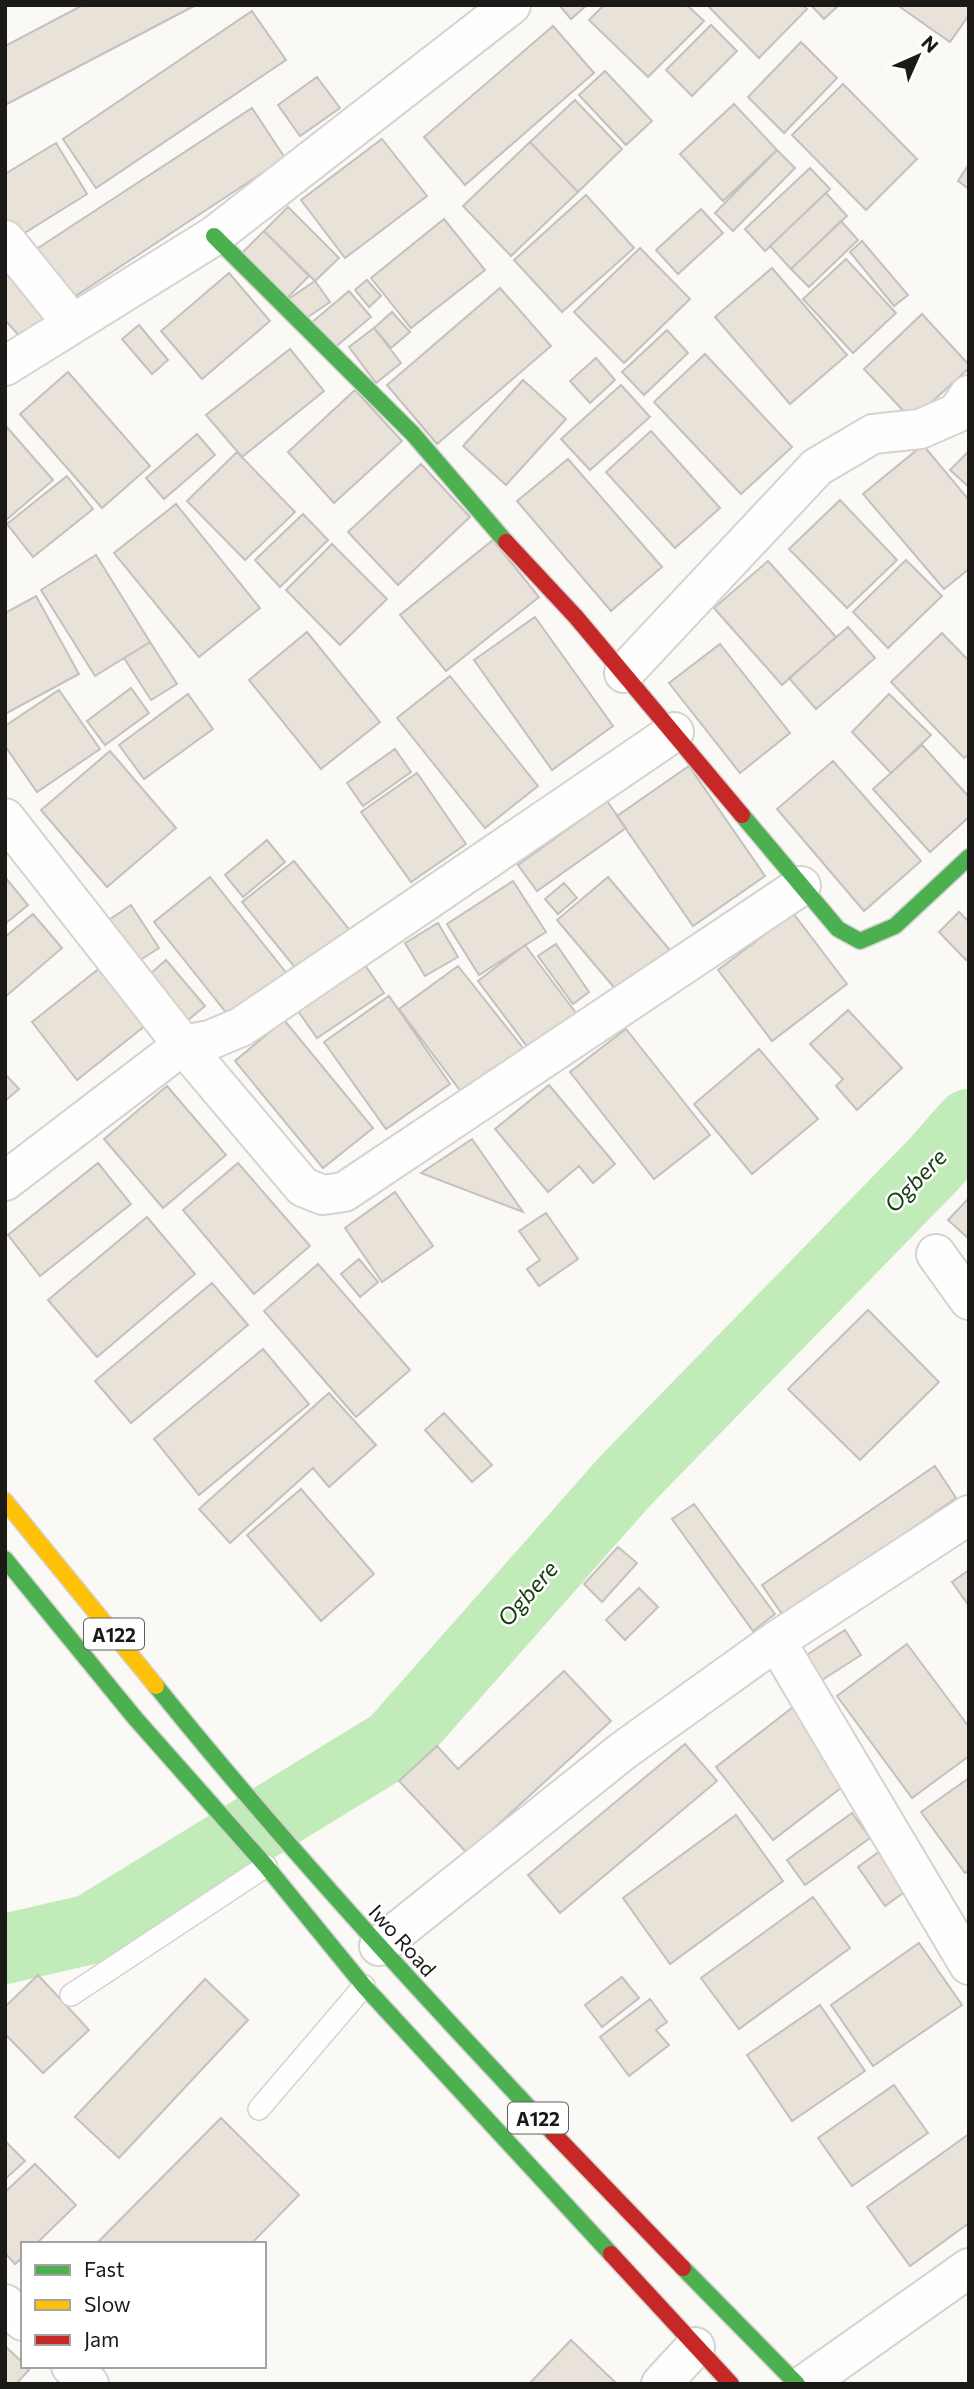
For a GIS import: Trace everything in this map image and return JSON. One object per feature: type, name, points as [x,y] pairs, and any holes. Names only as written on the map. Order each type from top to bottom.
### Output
[{"type":"main road","points":[[214,236],[413,434],[482,516],[576,617],[838,929],[860,941],[895,926],[969,857]]},
{"type":"main road","name":"Iwo Road","points":[[5,1501],[222,1767],[379,1945],[501,2081],[797,2384]]},
{"type":"main road","name":"A122","points":[[5,1559],[135,1718],[266,1866],[364,1986],[731,2384]]},
{"type":"street","points":[[5,366],[214,236],[511,5]]},
{"type":"street","points":[[5,240],[72,323]]},
{"type":"street","points":[[624,673],[817,467],[873,434],[920,429],[957,413],[969,395]]},
{"type":"street","points":[[5,1181],[183,1045],[210,1040],[241,1027],[674,732]]},
{"type":"street","points":[[5,818],[183,1045],[303,1187],[323,1195],[344,1192],[801,886]]},
{"type":"street","points":[[936,1254],[969,1300]]},
{"type":"street","points":[[379,1945],[624,1750],[776,1641],[969,1515]]},
{"type":"street","points":[[776,1641],[969,1965]]},
{"type":"street","points":[[805,2384],[969,2268]]},
{"type":"street","points":[[5,2304],[21,2318]]},
{"type":"street","points":[[662,2384],[695,2347]]},
{"type":"street","points":[[73,2368],[89,2384]]},
{"type":"lane","points":[[71,1995],[266,1866]]},
{"type":"lane","points":[[259,2109],[364,1986]]},
{"type":"building","points":[[83,5],[196,5],[5,105],[5,46]]},
{"type":"building","points":[[559,5],[587,5],[571,19]]},
{"type":"building","points":[[604,5],[687,5],[704,21],[648,77],[589,20]]},
{"type":"building","points":[[707,5],[803,5],[807,9],[759,58]]},
{"type":"building","points":[[811,5],[839,5],[824,19]]},
{"type":"building","points":[[969,5],[969,15],[950,42],[900,7]]},
{"type":"building","points":[[252,11],[286,60],[96,188],[63,139]]},
{"type":"building","points":[[711,25],[737,51],[692,96],[666,70]]},
{"type":"building","points":[[553,26],[594,73],[465,185],[424,137]]},
{"type":"building","points":[[801,42],[837,78],[784,133],[748,97]]},
{"type":"building","points":[[605,71],[652,121],[626,145],[579,95]]},
{"type":"building","points":[[317,77],[340,108],[300,136],[278,105]]},
{"type":"building","points":[[843,84],[917,159],[866,210],[792,135]]},
{"type":"building","points":[[575,100],[622,149],[578,192],[530,142]]},
{"type":"building","points":[[734,104],[777,150],[723,201],[680,154]]},
{"type":"building","points":[[252,108],[285,158],[65,303],[32,252]]},
{"type":"building","points":[[382,139],[427,196],[345,258],[301,200]]},
{"type":"building","points":[[530,142],[578,192],[511,256],[463,206]]},
{"type":"building","points":[[56,143],[87,194],[10,242],[5,234],[5,174]]},
{"type":"building","points":[[777,150],[795,168],[733,231],[715,213]]},
{"type":"building","points":[[969,164],[969,189],[958,181]]},
{"type":"building","points":[[810,168],[830,189],[765,251],[745,229]]},
{"type":"building","points":[[826,193],[847,216],[791,269],[770,246]]},
{"type":"building","points":[[586,195],[634,248],[562,312],[514,260]]},
{"type":"building","points":[[288,207],[339,258],[315,281],[264,231]]},
{"type":"building","points":[[701,209],[723,233],[678,274],[656,250]]},
{"type":"building","points":[[444,219],[485,270],[411,328],[371,278]]},
{"type":"building","points":[[841,221],[858,240],[809,287],[791,269]]},
{"type":"building","points":[[264,231],[309,276],[285,300],[240,255]]},
{"type":"building","points":[[862,241],[908,295],[894,306],[850,252]]},
{"type":"building","points":[[640,248],[690,299],[624,363],[574,312]]},
{"type":"building","points":[[5,256],[54,311],[22,339],[5,320]]},
{"type":"building","points":[[846,259],[896,313],[853,353],[803,299]]},
{"type":"building","points":[[772,268],[847,355],[790,404],[715,317]]},
{"type":"building","points":[[229,273],[270,321],[202,379],[161,331]]},
{"type":"building","points":[[367,280],[381,296],[369,307],[355,290]]},
{"type":"building","points":[[315,281],[330,302],[302,321],[287,300]]},
{"type":"building","points":[[500,288],[551,346],[437,444],[387,385]]},
{"type":"building","points":[[349,291],[371,317],[333,349],[311,323]]},
{"type":"building","points":[[392,312],[410,332],[391,348],[374,328]]},
{"type":"building","points":[[922,314],[969,368],[912,420],[864,369]]},
{"type":"building","points":[[139,325],[168,360],[152,374],[122,339]]},
{"type":"building","points":[[374,328],[401,363],[376,383],[349,347]]},
{"type":"building","points":[[667,330],[688,353],[644,395],[622,372]]},
{"type":"building","points":[[290,349],[324,391],[242,457],[206,415]]},
{"type":"building","points":[[705,354],[792,447],[741,494],[654,402]]},
{"type":"building","points":[[596,358],[615,380],[590,403],[570,381]]},
{"type":"building","points":[[68,372],[150,466],[102,508],[20,414]]},
{"type":"building","points":[[523,380],[566,419],[506,485],[463,446]]},
{"type":"building","points":[[621,385],[650,417],[590,470],[561,439]]},
{"type":"building","points":[[355,390],[402,441],[334,503],[288,452]]},
{"type":"building","points":[[5,425],[53,480],[5,521]]},
{"type":"building","points":[[651,431],[720,508],[675,548],[606,472]]},
{"type":"building","points":[[197,434],[215,455],[164,499],[146,478]]},
{"type":"building","points":[[923,445],[969,500],[969,569],[944,589],[863,494]]},
{"type":"building","points":[[969,451],[969,487],[950,470]]},
{"type":"building","points":[[237,452],[295,512],[245,560],[187,501]]},
{"type":"building","points":[[568,459],[662,567],[611,611],[517,501]]},
{"type":"building","points":[[421,464],[470,517],[398,585],[348,532]]},
{"type":"building","points":[[67,476],[93,509],[33,557],[7,524]]},
{"type":"building","points":[[840,500],[897,560],[847,608],[789,549]]},
{"type":"building","points":[[176,504],[260,608],[199,657],[114,553]]},
{"type":"building","points":[[303,514],[328,540],[280,587],[255,560]]},
{"type":"building","points":[[493,540],[539,597],[446,671],[400,615]]},
{"type":"building","points":[[332,544],[387,599],[340,645],[286,590]]},
{"type":"building","points":[[96,555],[150,642],[95,676],[41,590]]},
{"type":"building","points":[[906,560],[942,596],[888,648],[853,612]]},
{"type":"building","points":[[768,561],[836,637],[782,685],[714,608]]},
{"type":"building","points":[[36,596],[79,674],[5,714],[5,613]]},
{"type":"building","points":[[535,617],[613,726],[552,770],[474,660]]},
{"type":"building","points":[[848,627],[875,658],[816,709],[789,678]]},
{"type":"building","points":[[307,632],[380,722],[321,769],[249,680]]},
{"type":"building","points":[[942,633],[969,661],[969,754],[964,758],[891,682]]},
{"type":"building","points":[[150,642],[177,684],[151,700],[124,658]]},
{"type":"building","points":[[720,644],[790,733],[740,773],[669,683]]},
{"type":"building","points":[[450,676],[538,786],[485,828],[397,718]]},
{"type":"building","points":[[131,688],[149,713],[105,745],[87,721]]},
{"type":"building","points":[[59,690],[100,749],[37,792],[5,746],[5,726]]},
{"type":"building","points":[[188,694],[213,729],[144,779],[119,745]]},
{"type":"building","points":[[889,694],[931,735],[891,773],[852,732]]},
{"type":"building","points":[[922,745],[969,797],[969,817],[930,852],[873,789]]},
{"type":"building","points":[[395,749],[411,772],[363,806],[347,783]]},
{"type":"building","points":[[110,751],[176,828],[107,887],[41,810]]},
{"type":"building","points":[[833,761],[921,861],[864,911],[777,809]]},
{"type":"building","points":[[689,766],[765,876],[693,926],[617,816]]},
{"type":"building","points":[[417,773],[466,844],[411,882],[361,812]]},
{"type":"building","points":[[607,801],[626,828],[537,891],[518,865]]},
{"type":"building","points":[[267,840],[285,862],[243,897],[225,875]]},
{"type":"building","points":[[294,861],[357,939],[306,981],[242,902]]},
{"type":"building","points":[[5,877],[28,905],[5,924]]},
{"type":"building","points":[[210,877],[288,975],[232,1020],[154,922]]},
{"type":"building","points":[[608,877],[674,955],[623,998],[557,920]]},
{"type":"building","points":[[513,881],[546,932],[479,975],[447,924]]},
{"type":"building","points":[[564,883],[577,898],[558,914],[545,899]]},
{"type":"building","points":[[131,905],[159,948],[131,966],[103,924]]},
{"type":"building","points":[[959,912],[969,922],[969,957],[966,960],[939,932]]},
{"type":"building","points":[[793,913],[847,984],[772,1041],[718,970]]},
{"type":"building","points":[[33,914],[62,948],[5,997],[5,937]]},
{"type":"building","points":[[438,923],[458,957],[425,976],[405,943]]},
{"type":"building","points":[[556,944],[589,992],[573,1004],[538,956]]},
{"type":"building","points":[[525,945],[579,1017],[532,1053],[478,981]]},
{"type":"building","points":[[166,960],[205,1006],[181,1026],[143,980]]},
{"type":"building","points":[[365,965],[384,993],[317,1038],[298,1011]]},
{"type":"building","points":[[458,966],[531,1058],[471,1105],[399,1009]]},
{"type":"building","points":[[101,967],[146,1025],[77,1080],[32,1022]]},
{"type":"building","points":[[389,996],[450,1084],[386,1129],[324,1042]]},
{"type":"building","points":[[848,1010],[902,1068],[857,1110],[836,1086],[843,1079],[810,1044]]},
{"type":"building","points":[[284,1020],[373,1128],[323,1168],[235,1061]]},
{"type":"building","points":[[626,1029],[710,1135],[654,1179],[570,1072]]},
{"type":"building","points":[[759,1049],[818,1119],[752,1174],[694,1104]]},
{"type":"building","points":[[5,1074],[19,1089],[5,1101]]},
{"type":"building","points":[[549,1085],[615,1164],[593,1183],[579,1166],[548,1192],[495,1129]]},
{"type":"building","points":[[167,1086],[226,1155],[163,1208],[104,1139]]},
{"type":"building","points":[[472,1139],[523,1212],[421,1173]]},
{"type":"building","points":[[98,1163],[131,1204],[40,1276],[8,1235]]},
{"type":"building","points":[[238,1163],[310,1246],[254,1294],[183,1210]]},
{"type":"building","points":[[395,1192],[433,1246],[382,1282],[345,1228]]},
{"type":"building","points":[[969,1198],[969,1238],[968,1238],[948,1220]]},
{"type":"building","points":[[546,1213],[578,1259],[539,1286],[527,1269],[540,1260],[519,1231]]},
{"type":"building","points":[[147,1217],[195,1274],[97,1357],[48,1300]]},
{"type":"building","points":[[359,1259],[378,1282],[360,1297],[341,1274]]},
{"type":"building","points":[[318,1264],[410,1370],[356,1417],[264,1311]]},
{"type":"building","points":[[212,1283],[248,1325],[131,1423],[95,1381]]},
{"type":"building","points":[[868,1310],[939,1382],[860,1460],[788,1389]]},
{"type":"building","points":[[263,1349],[309,1404],[199,1495],[154,1439]]},
{"type":"building","points":[[329,1393],[376,1445],[329,1487],[313,1468],[230,1543],[199,1509]]},
{"type":"building","points":[[444,1413],[492,1465],[472,1482],[425,1430]]},
{"type":"building","points":[[935,1466],[956,1498],[784,1617],[762,1585]]},
{"type":"building","points":[[301,1489],[374,1574],[321,1621],[247,1535]]},
{"type":"building","points":[[694,1504],[775,1614],[753,1631],[672,1519]]},
{"type":"building","points":[[618,1547],[637,1563],[602,1602],[584,1584]]},
{"type":"building","points":[[969,1570],[969,1606],[952,1582]]},
{"type":"building","points":[[639,1588],[658,1607],[625,1640],[606,1620]]},
{"type":"building","points":[[845,1630],[861,1655],[819,1682],[802,1658]]},
{"type":"building","points":[[907,1644],[969,1727],[969,1756],[912,1798],[837,1696]]},
{"type":"building","points":[[564,1671],[611,1721],[467,1853],[399,1781],[437,1746],[458,1769]]},
{"type":"building","points":[[793,1707],[850,1781],[773,1840],[716,1767]]},
{"type":"building","points":[[685,1744],[717,1781],[560,1913],[528,1875]]},
{"type":"building","points":[[969,1778],[969,1870],[965,1873],[921,1812]]},
{"type":"building","points":[[852,1813],[870,1838],[805,1885],[787,1860]]},
{"type":"building","points":[[736,1815],[783,1881],[670,1964],[623,1898]]},
{"type":"building","points":[[887,1846],[914,1885],[885,1906],[858,1867]]},
{"type":"building","points":[[813,1897],[850,1948],[739,2029],[701,1978]]},
{"type":"building","points":[[919,1943],[962,2005],[873,2066],[831,2005]]},
{"type":"building","points":[[38,1975],[89,2030],[43,2073],[5,2034],[5,2007]]},
{"type":"building","points":[[622,1977],[639,1998],[602,2027],[585,2005]]},
{"type":"building","points":[[205,1979],[248,2020],[119,2158],[75,2117]]},
{"type":"building","points":[[650,1999],[667,2022],[656,2030],[669,2045],[629,2076],[600,2037]]},
{"type":"building","points":[[820,2005],[865,2071],[792,2121],[747,2055]]},
{"type":"building","points":[[894,2085],[928,2133],[852,2186],[818,2138]]},
{"type":"building","points":[[221,2118],[299,2195],[253,2242],[98,2242]]},
{"type":"building","points":[[969,2134],[969,2223],[910,2266],[867,2207]]},
{"type":"building","points":[[5,2141],[25,2161],[5,2179]]},
{"type":"building","points":[[35,2164],[76,2205],[38,2242],[21,2242],[21,2259],[15,2264],[5,2253],[5,2192]]},
{"type":"building","points":[[571,2340],[617,2384],[529,2384]]},
{"type":"building","points":[[5,2346],[21,2361],[21,2368],[29,2370],[16,2384],[5,2384]]},
{"type":"waterway","name":"Ogbere","points":[[5,1949],[91,1929],[394,1743],[626,1480],[933,1165],[969,1124]]},
{"type":"traffic: fast","points":[[214,236],[413,434],[506,542]]},
{"type":"traffic: fast","points":[[742,815],[838,929],[860,941],[895,926],[969,857]]},
{"type":"traffic: fast","points":[[5,1559],[135,1718],[266,1866],[364,1986],[611,2254]]},
{"type":"traffic: fast","points":[[156,1686],[350,1913],[553,2133]]},
{"type":"traffic: fast","points":[[683,2268],[797,2384]]},
{"type":"traffic: slow","points":[[5,1501],[156,1686]]},
{"type":"traffic: jam","points":[[506,542],[576,617],[742,815]]},
{"type":"traffic: jam","points":[[553,2133],[683,2268]]},
{"type":"traffic: jam","points":[[611,2254],[731,2384]]}]
